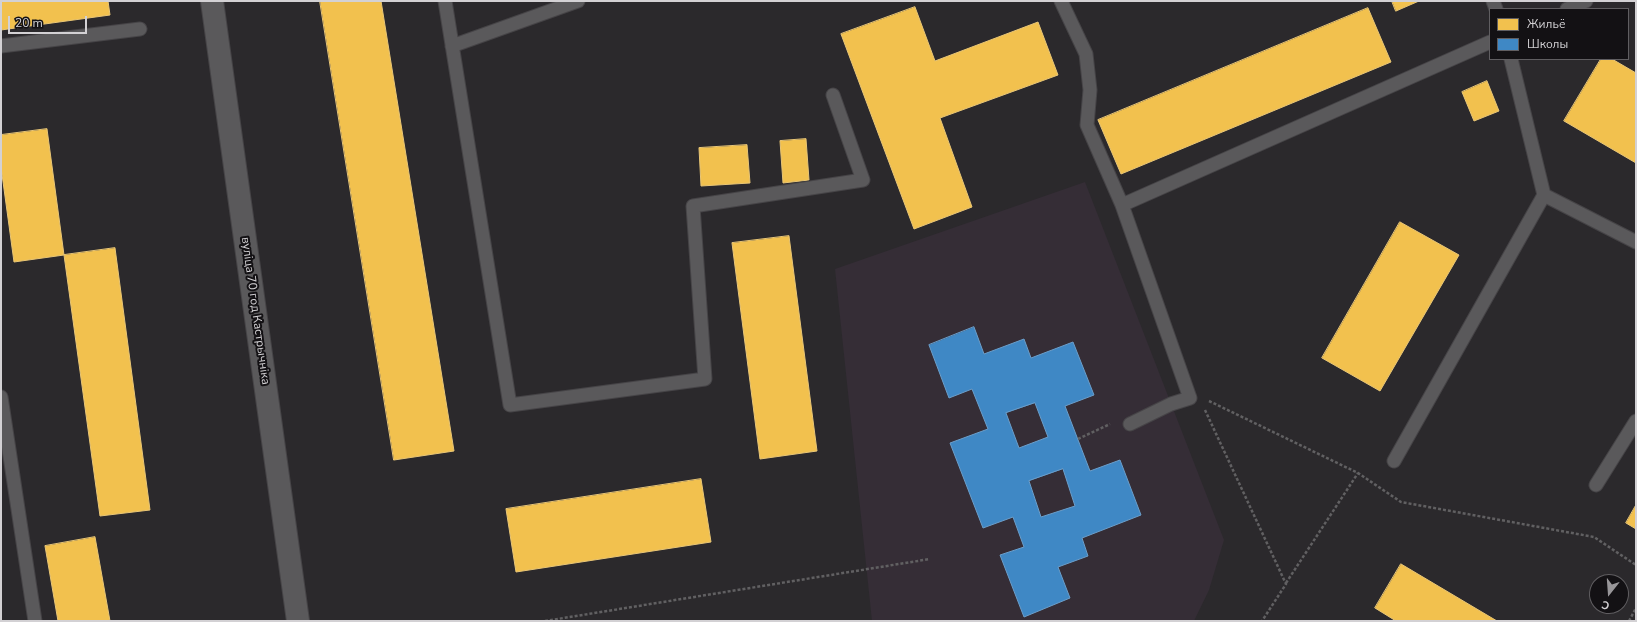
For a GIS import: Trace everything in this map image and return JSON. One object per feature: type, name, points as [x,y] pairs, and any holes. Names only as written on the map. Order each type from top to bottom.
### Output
[{"type":"street","name":"вуліца 70 год Кастрычніка","points":[[212,1],[298,621]]},
{"type":"lane","points":[[445,1],[510,405],[705,379],[693,206],[863,180],[833,94]]},
{"type":"lane","points":[[452,46],[578,1]]},
{"type":"lane","points":[[1061,1],[1086,54],[1090,90],[1087,125],[1122,205],[1192,393],[1190,398],[1171,404],[1130,424]]},
{"type":"lane","points":[[1569,8],[1586,1]]},
{"type":"lane","points":[[1,46],[140,29]]},
{"type":"lane","points":[[1122,205],[1489,42]]},
{"type":"lane","points":[[1394,461],[1544,195],[1511,60]]},
{"type":"lane","points":[[1544,195],[1636,242]]},
{"type":"lane","points":[[1,397],[6,455],[35,621]]},
{"type":"lane","points":[[1596,485],[1636,421]]},
{"type":"path","points":[[1192,393],[1358,473],[1401,502],[1594,537],[1636,565]]},
{"type":"path","points":[[1192,393],[1286,584]]},
{"type":"path","points":[[1078,439],[1113,423]]},
{"type":"path","points":[[1262,621],[1358,473]]},
{"type":"path","points":[[545,621],[930,559]]},
{"type":"path","points":[[1629,621],[1636,608]]},
{"type":"shaded area","points":[[1085,182],[1224,540],[1209,590],[1194,621],[872,621],[835,269]]},
{"type":"building: Жильё","points":[[1,1],[108,1],[110,15],[1,30]]},
{"type":"building: Жильё","points":[[320,1],[381,1],[454,451],[394,460]]},
{"type":"building: Жильё","points":[[1392,1],[1419,1],[1396,11]]},
{"type":"building: Жильё","points":[[915,7],[935,61],[1038,22],[1058,75],[940,118],[972,207],[914,229],[841,34]]},
{"type":"building: Жильё","points":[[1368,8],[1391,62],[1121,174],[1098,120]]},
{"type":"building: Жильё","points":[[1600,60],[1614,60],[1636,73],[1636,163],[1564,121]]},
{"type":"building: Жильё","points":[[1487,81],[1499,111],[1474,121],[1462,92]]},
{"type":"building: Жильё","points":[[47,129],[64,255],[14,262],[1,167],[1,135]]},
{"type":"building: Жильё","points":[[806,139],[809,180],[783,183],[780,141]]},
{"type":"building: Жильё","points":[[747,145],[750,183],[701,186],[699,148]]},
{"type":"building: Жильё","points":[[1400,222],[1459,255],[1380,391],[1322,358]]},
{"type":"building: Жильё","points":[[789,236],[817,451],[760,459],[732,243]]},
{"type":"building: Жильё","points":[[115,248],[150,510],[100,516],[64,255]]},
{"type":"building: Жильё","points":[[701,479],[711,542],[516,572],[506,509]]},
{"type":"building: Жильё","points":[[1636,505],[1636,529],[1626,523]]},
{"type":"building: Жильё","points":[[95,537],[110,621],[58,621],[45,546]]},
{"type":"building: Жильё","points":[[1401,564],[1497,621],[1396,621],[1375,608]]},
{"type":"building: Школы","points":[[974,327],[984,354],[1024,339],[1031,358],[1073,342],[1094,395],[1065,406],[1090,471],[1120,460],[1141,515],[1082,538],[1088,556],[1058,567],[1070,598],[1024,617],[1000,555],[1024,547],[1013,517],[983,528],[950,443],[988,429],[972,389],[949,398],[929,345]],"holes":[[[1035,403],[1048,437],[1019,448],[1006,413]],[[1063,469],[1075,506],[1041,517],[1029,481]]]}]
